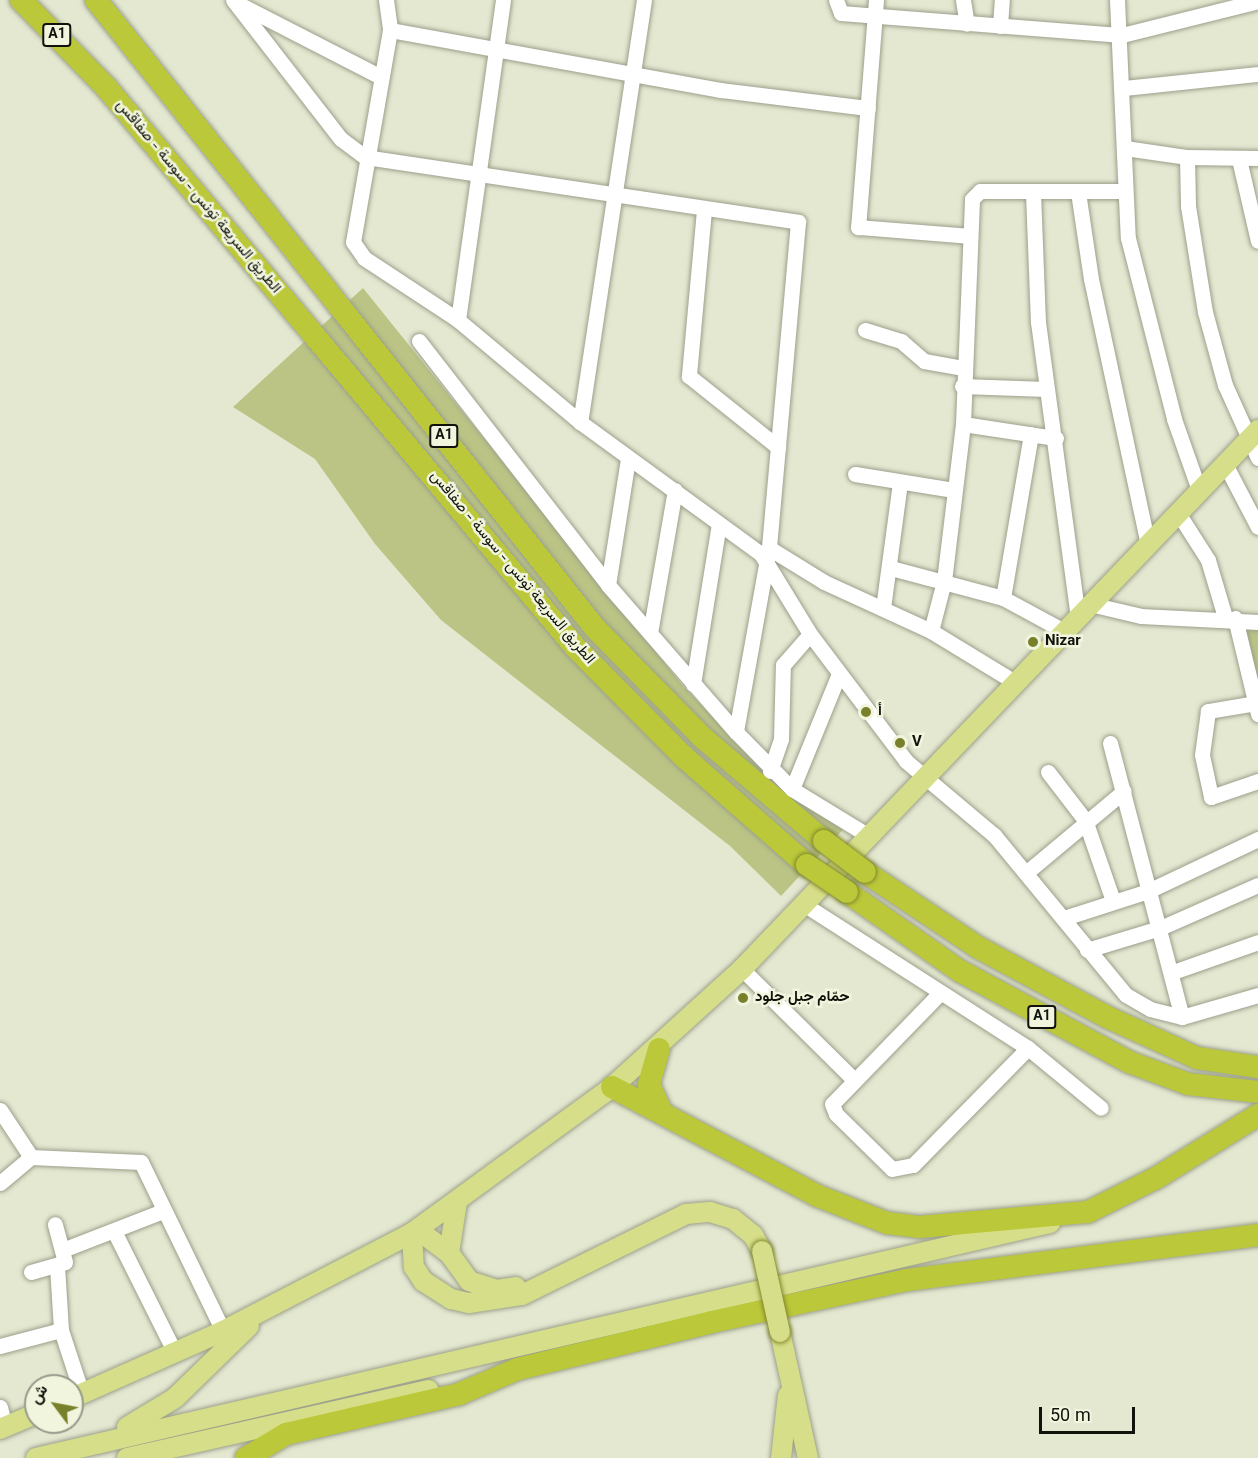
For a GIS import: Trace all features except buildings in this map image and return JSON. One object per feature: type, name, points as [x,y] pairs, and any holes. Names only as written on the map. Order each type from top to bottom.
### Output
[{"type":"highway","name":"الطريق السريعة تونس - سوسة - صفاقس","points":[[21,0],[106,87],[576,648],[700,772],[807,865],[960,971],[1129,1062],[1188,1084],[1258,1092]]},
{"type":"highway","name":"الطريق السريعة تونس - سوسة - صفاقس","points":[[96,0],[587,619],[702,737],[824,842],[979,948],[1107,1017],[1197,1058],[1258,1067]]},
{"type":"highway","points":[[658,1049],[649,1085],[662,1113]]},
{"type":"highway","points":[[612,1087],[818,1196],[887,1223],[965,1226],[1088,1212],[1258,1116]]},
{"type":"highway","points":[[246,1458],[286,1434],[459,1394],[518,1369],[907,1280],[1258,1234]]},
{"type":"main road","points":[[84,1393],[268,1309],[415,1231],[457,1203],[612,1087],[658,1049],[742,969],[805,905],[1013,681],[1199,490],[1226,464],[1254,443]]},
{"type":"main road","points":[[448,1253],[457,1203]]},
{"type":"main road","points":[[415,1231],[414,1267],[423,1281],[452,1299],[502,1301],[686,1214],[710,1212],[733,1219],[753,1234],[762,1251],[808,1457]]},
{"type":"main road","points":[[36,1458],[1088,1212]]},
{"type":"main road","points":[[415,1231],[448,1253],[470,1281],[482,1287],[537,1286]]},
{"type":"main road","points":[[57,1452],[145,1420],[268,1309]]},
{"type":"main road","points":[[781,1458],[788,1421],[785,1362]]},
{"type":"main road","points":[[127,1458],[518,1369]]},
{"type":"main road","points":[[2,1428],[24,1419]]},
{"type":"street","points":[[233,0],[381,77]]},
{"type":"street","points":[[233,0],[341,140],[365,157],[704,210],[798,222],[768,554],[736,732]]},
{"type":"street","points":[[386,0],[390,30],[365,157],[354,248],[458,320],[580,422],[719,524],[768,554],[931,631],[1013,681]]},
{"type":"street","points":[[458,320],[476,175],[503,0]]},
{"type":"street","points":[[580,422],[644,0]]},
{"type":"street","points":[[836,0],[841,13],[876,7],[967,24],[1122,35],[1258,1]]},
{"type":"street","points":[[963,0],[967,24]]},
{"type":"street","points":[[1000,26],[1002,0]]},
{"type":"street","points":[[1117,0],[1122,35],[1124,88],[1123,191],[1136,273],[1174,419],[1199,490]]},
{"type":"street","points":[[876,7],[858,227],[970,236]]},
{"type":"street","points":[[390,30],[632,70],[721,90],[868,108]]},
{"type":"street","points":[[1124,88],[1258,74]]},
{"type":"street","points":[[1125,148],[1187,157],[1258,158]]},
{"type":"street","points":[[1187,157],[1188,206],[1205,312],[1254,443]]},
{"type":"street","points":[[1239,159],[1258,241]]},
{"type":"street","points":[[931,631],[944,581],[963,424],[962,368],[970,236],[976,192],[1123,191]]},
{"type":"street","points":[[1078,192],[1090,279],[1148,544]]},
{"type":"street","points":[[1033,193],[1046,389],[1084,610],[1141,616],[1230,618],[1258,622]]},
{"type":"street","points":[[704,210],[689,376],[778,447]]},
{"type":"street","points":[[865,330],[901,341],[924,361],[962,368]]},
{"type":"street","points":[[419,341],[608,585],[770,771],[792,789],[868,836]]},
{"type":"street","points":[[962,386],[1046,389]]},
{"type":"street","points":[[963,424],[1056,438]]},
{"type":"street","points":[[1003,598],[1031,434]]},
{"type":"street","points":[[608,585],[628,459]]},
{"type":"street","points":[[1226,464],[1258,527]]},
{"type":"street","points":[[855,474],[954,490]]},
{"type":"street","points":[[883,608],[891,568],[900,482]]},
{"type":"street","points":[[650,633],[675,490]]},
{"type":"street","points":[[1178,513],[1208,560],[1230,618],[1257,708],[1208,711],[1202,762],[1211,797],[1258,781]]},
{"type":"street","points":[[693,684],[719,524]]},
{"type":"street","points":[[768,554],[810,634],[839,674],[922,777],[979,821],[1027,872],[1087,950],[1135,1002],[1182,1017],[1258,995]]},
{"type":"street","points":[[891,568],[1003,598],[1064,631]]},
{"type":"street","points":[[770,771],[781,739],[783,665],[810,634]]},
{"type":"street","points":[[792,789],[839,674]]},
{"type":"street","points":[[1110,743],[1148,891],[1173,972],[1182,1017]]},
{"type":"street","points":[[1047,772],[1085,820],[1113,901]]},
{"type":"street","points":[[1027,872],[1085,820],[1124,791]]},
{"type":"street","points":[[1064,918],[1148,891],[1258,839]]},
{"type":"street","points":[[1087,950],[1160,928],[1258,885]]},
{"type":"street","points":[[805,905],[939,994],[1028,1048],[1101,1108]]},
{"type":"street","points":[[1173,972],[1258,942]]},
{"type":"street","points":[[742,969],[854,1080]]},
{"type":"street","points":[[939,994],[834,1099],[836,1114],[892,1169],[907,1170],[1028,1048]]},
{"type":"street","points":[[0,1110],[31,1158]]},
{"type":"street","points":[[0,1183],[31,1158],[138,1160],[223,1331]]},
{"type":"street","points":[[65,1249],[115,1233],[163,1211]]},
{"type":"street","points":[[31,1272],[65,1262],[65,1249],[55,1224]]},
{"type":"street","points":[[115,1233],[175,1353]]},
{"type":"street","points":[[57,1266],[61,1330],[72,1374]]},
{"type":"street","points":[[0,1346],[61,1330]]},
{"type":"street","points":[[0,1407],[2,1428]]},
{"type":"green space","points":[[363,288],[684,687],[726,731],[850,822],[781,896],[730,846],[441,620],[375,544],[315,459],[233,407]]},
{"type":"green space","points":[[1242,622],[1258,625],[1258,682]]},
{"type":"place","name":"Nizar","points":[[1033,642]]},
{"type":"place","name":"أ","points":[[866,712]]},
{"type":"place","name":"V","points":[[900,743]]},
{"type":"place","name":"حمّام جبل جلود","points":[[743,998]]}]
